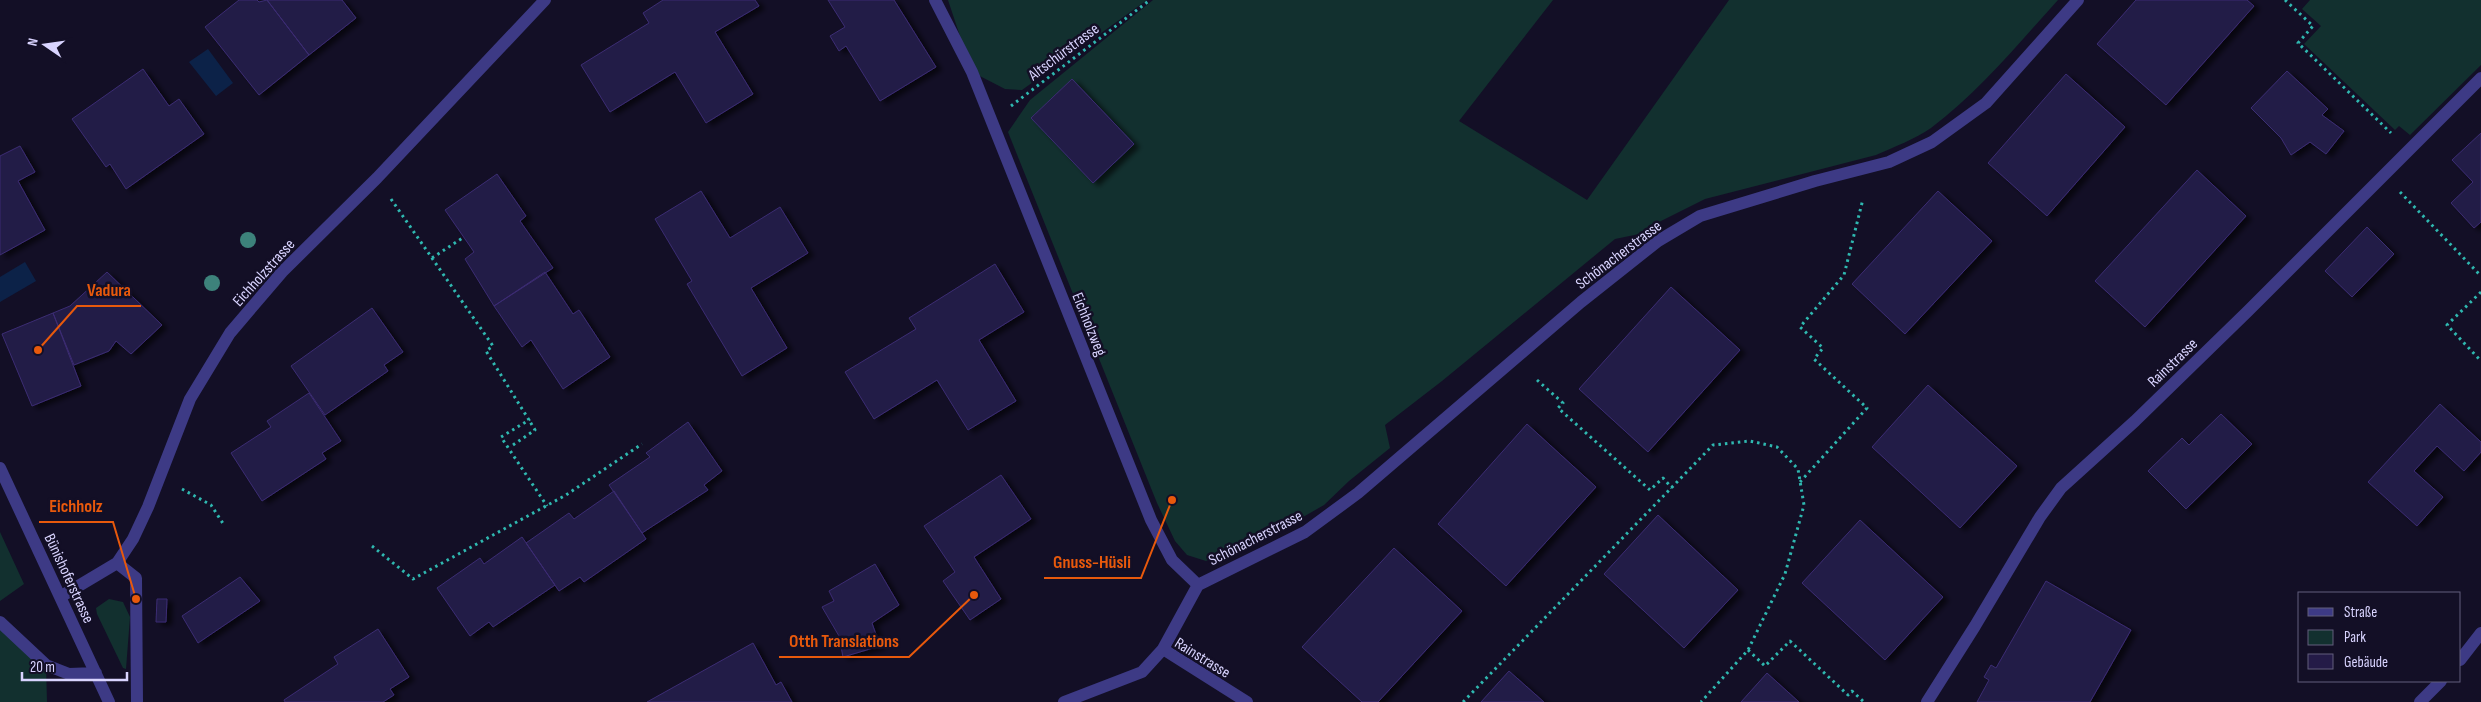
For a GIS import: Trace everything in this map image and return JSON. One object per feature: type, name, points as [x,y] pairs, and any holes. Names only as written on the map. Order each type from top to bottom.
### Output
[{"type":"street","name":"Eichholzstrasse","points":[[60,597],[117,563],[148,507],[190,399],[230,333],[282,272],[377,178],[545,0]]},
{"type":"street","name":"Eichholzweg","points":[[935,0],[972,72],[990,122],[1151,520],[1172,560],[1198,585]]},
{"type":"street","name":"Schönacherstrasse","points":[[1198,585],[1305,532],[1358,493],[1582,302],[1658,242],[1700,216],[1815,181],[1889,162],[1932,142],[1986,103],[2078,0]]},
{"type":"street","name":"Rainstrasse","points":[[1927,702],[1976,626],[2040,518],[2061,488],[2135,421],[2481,78]]},
{"type":"street","name":"Bünishoferstrasse","points":[[0,468],[110,702]]},
{"type":"street","points":[[117,563],[136,578],[137,702]]},
{"type":"street","points":[[1163,649],[1198,585]]},
{"type":"street","points":[[0,622],[46,665],[69,674],[96,673]]},
{"type":"street","points":[[2461,659],[2481,634]]},
{"type":"street","name":"Rainstrasse","points":[[1064,702],[1142,672],[1163,649],[1247,702]]},
{"type":"street","points":[[2420,702],[2440,682]]},
{"type":"path","name":"Altschürstrasse","points":[[990,122],[1150,0]]},
{"type":"path","points":[[2285,0],[2313,26],[2298,42],[2334,80],[2391,133]]},
{"type":"path","points":[[2384,175],[2481,276]]},
{"type":"path","points":[[390,198],[493,346],[486,351],[535,430],[513,445]]},
{"type":"path","points":[[1800,482],[1867,408],[1814,359],[1824,348],[1800,327],[1844,276],[1863,199]]},
{"type":"path","points":[[432,258],[464,237]]},
{"type":"path","points":[[2481,292],[2447,325],[2481,361]]},
{"type":"path","points":[[1537,380],[1563,403],[1558,408],[1650,490],[1663,478],[1672,488]]},
{"type":"path","points":[[529,420],[501,437],[547,506]]},
{"type":"path","points":[[1463,702],[1713,445],[1750,441],[1777,447],[1798,469],[1804,505],[1785,574],[1748,650],[1701,702]]},
{"type":"path","points":[[372,546],[413,579],[547,506],[642,444]]},
{"type":"path","points":[[182,489],[211,505],[224,525]]},
{"type":"path","points":[[1748,650],[1765,666],[1790,641],[1848,695],[1852,691],[1864,702]]},
{"type":"green space","points":[[948,0],[1147,0],[1022,90],[1005,89],[972,72]]},
{"type":"green space","points":[[1153,0],[1553,0],[1459,121],[1587,200],[1729,0],[2058,0],[1982,83],[1949,114],[1918,136],[1876,155],[1705,199],[1661,221],[1644,233],[1615,239],[1442,381],[1385,425],[1390,448],[1349,481],[1324,505],[1270,536],[1206,561],[1187,555],[1175,541],[1157,503],[1008,132],[1030,100]]},
{"type":"green space","points":[[2310,0],[2481,0],[2481,65],[2410,135],[2399,126],[2395,130],[2304,44],[2321,26],[2302,9]]},
{"type":"green space","points":[[0,532],[24,584],[0,601]]},
{"type":"green space","points":[[109,599],[123,602],[130,617],[126,669],[123,668],[97,614],[96,608]]},
{"type":"green space","points":[[0,622],[46,665],[47,702],[0,702]]},
{"type":"water","points":[[208,49],[233,83],[216,96],[189,62]]},
{"type":"water","points":[[25,262],[36,281],[0,302],[0,277]]},
{"type":"building","points":[[239,0],[257,0],[259,2],[267,0],[309,55],[259,95],[205,27]]},
{"type":"building","points":[[267,0],[342,0],[356,18],[309,55]]},
{"type":"building","points":[[663,0],[755,0],[759,6],[715,32],[753,94],[706,123],[675,72],[610,112],[581,65],[649,23],[643,13]]},
{"type":"building","points":[[828,0],[894,0],[936,67],[880,101],[846,46],[839,51],[830,36],[845,27]]},
{"type":"building","points":[[2136,0],[2247,0],[2254,6],[2166,105],[2097,44]]},
{"type":"building","points":[[143,69],[169,106],[179,99],[204,134],[126,189],[110,164],[106,167],[72,119]]},
{"type":"building","points":[[2287,71],[2328,109],[2322,115],[2344,131],[2326,154],[2310,142],[2291,155],[2281,138],[2251,108]]},
{"type":"building","points":[[2066,74],[2125,127],[2047,216],[1988,163]]},
{"type":"building","points":[[1072,79],[1134,144],[1093,183],[1031,118]]},
{"type":"building","points":[[2481,133],[2481,222],[2474,228],[2451,203],[2473,182],[2452,160]]},
{"type":"building","points":[[20,146],[35,172],[18,181],[45,230],[0,255],[0,156]]},
{"type":"building","points":[[2197,170],[2246,216],[2145,327],[2095,281]]},
{"type":"building","points":[[497,174],[526,216],[520,221],[553,268],[494,306],[465,259],[474,252],[445,210]]},
{"type":"building","points":[[701,191],[730,238],[780,207],[808,253],[751,288],[787,348],[742,376],[687,284],[692,281],[655,219]]},
{"type":"building","points":[[1938,191],[1992,241],[1905,334],[1852,284]]},
{"type":"building","points":[[2367,227],[2394,254],[2352,297],[2325,271]]},
{"type":"building","points":[[995,264],[1024,312],[979,340],[1016,401],[968,430],[937,380],[874,419],[845,372],[916,329],[909,318]]},
{"type":"building","points":[[107,272],[162,325],[131,354],[116,341],[109,351],[74,365],[53,313],[70,306]]},
{"type":"building","points":[[545,272],[573,314],[579,310],[610,357],[563,389],[531,340],[522,347],[494,306]]},
{"type":"building","points":[[1671,287],[1740,350],[1648,452],[1579,389]]},
{"type":"building","points":[[372,308],[403,352],[384,365],[388,371],[325,415],[291,366]]},
{"type":"building","points":[[53,313],[81,386],[32,406],[2,334]]},
{"type":"building","points":[[1928,385],[2017,466],[1960,528],[1872,447]]},
{"type":"building","points":[[309,393],[341,441],[322,453],[326,459],[262,501],[231,453],[271,427],[267,421]]},
{"type":"building","points":[[2440,404],[2481,442],[2481,452],[2464,471],[2437,446],[2414,471],[2443,497],[2417,526],[2368,482]]},
{"type":"building","points":[[2221,414],[2252,444],[2186,509],[2148,471],[2182,438],[2189,445]]},
{"type":"building","points":[[688,422],[722,471],[704,485],[708,490],[642,533],[609,485],[650,457],[646,453]]},
{"type":"building","points":[[1527,424],[1596,487],[1506,586],[1438,524]]},
{"type":"building","points":[[1001,475],[1031,519],[974,557],[1001,599],[970,620],[943,581],[955,572],[924,526]]},
{"type":"building","points":[[614,491],[646,539],[584,582],[580,577],[559,591],[526,543],[569,513],[574,519]]},
{"type":"building","points":[[1658,515],[1738,590],[1684,648],[1604,574]]},
{"type":"building","points":[[1860,520],[1943,597],[1885,660],[1802,583]]},
{"type":"building","points":[[522,537],[555,585],[493,627],[489,622],[470,636],[437,588],[480,558],[484,564]]},
{"type":"building","points":[[1394,548],[1462,611],[1378,702],[1362,702],[1302,647]]},
{"type":"building","points":[[875,564],[899,605],[872,623],[880,646],[843,657],[839,636],[822,607],[834,601],[829,591]]},
{"type":"building","points":[[240,577],[260,601],[198,643],[182,616]]},
{"type":"building","points":[[2046,581],[2131,630],[2090,702],[1977,702],[1989,680],[1984,677],[1991,665],[1996,668]]},
{"type":"building","points":[[157,599],[167,599],[166,622],[156,622]]},
{"type":"building","points":[[378,629],[409,677],[390,689],[394,695],[383,702],[285,702],[284,700],[338,664],[334,657]]},
{"type":"building","points":[[753,643],[776,685],[781,682],[792,702],[647,702]]},
{"type":"building","points":[[1509,671],[1544,702],[1481,702]]},
{"type":"building","points":[[1767,673],[1799,702],[1741,702]]},
{"type":"place","name":"Vadura","points":[[38,350]]},
{"type":"place","name":"Gnuss-Hüsli","points":[[1172,500]]},
{"type":"place","name":"Otth Translations","points":[[974,595]]},
{"type":"place","name":"Eichholz","points":[[136,599]]}]
